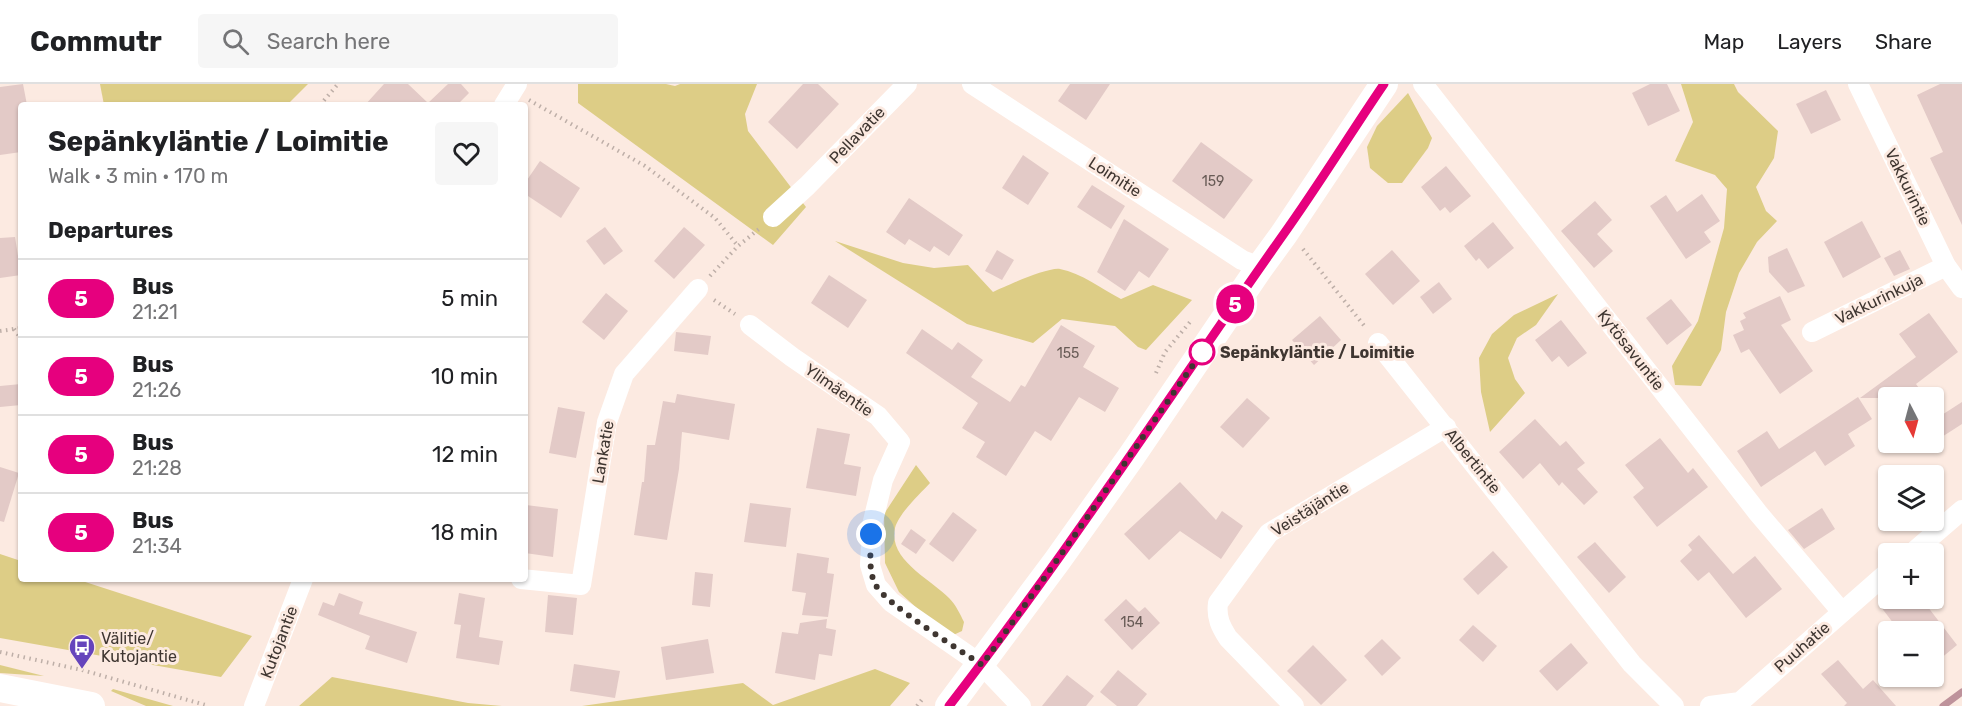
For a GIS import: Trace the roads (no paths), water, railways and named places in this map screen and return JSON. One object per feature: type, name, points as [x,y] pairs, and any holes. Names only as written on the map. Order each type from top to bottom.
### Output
[{"type":"main road","points":[[949,706],[982,665],[1131,457],[1384,84]]},
{"type":"main road","points":[[0,688],[91,706]]},
{"type":"street","name":"Pellavatie","points":[[773,217],[807,186],[907,84]]},
{"type":"street","name":"Loimitie","points":[[972,84],[1242,260],[1260,267]]},
{"type":"street","name":"Kytösavuntie","points":[[1423,84],[1746,497],[1842,612]]},
{"type":"street","name":"Vakkurintie","points":[[1858,84],[1946,266],[1962,288]]},
{"type":"street","name":"Vakkurinkuja","points":[[1812,332],[1946,266]]},
{"type":"street","name":"Lankatie","points":[[528,580],[581,585],[607,422],[624,374],[698,289]]},
{"type":"street","name":"Ylimäentie","points":[[750,325],[878,416],[900,442],[883,480],[872,525],[870,565],[876,585],[891,602],[982,665]]},
{"type":"street","name":"Albertintie","points":[[1378,343],[1632,664],[1674,706]]},
{"type":"street","name":"Veistäjäntie","points":[[1294,706],[1228,638],[1217,614],[1218,603],[1269,533],[1446,427]]},
{"type":"street","points":[[1924,543],[1962,510]]},
{"type":"street","name":"Puuhatie","points":[[1710,706],[1740,702],[1878,581]]},
{"type":"street","name":"Kutojantie","points":[[254,706],[302,582]]},
{"type":"street","points":[[982,665],[1021,706]]},
{"type":"waterway","points":[[1943,706],[1962,692]]},
{"type":"place","name":"Sepänkyläntie / Loimitie","points":[[1202,352]]},
{"type":"place","name":"Välitie/ Kutojantie","points":[[82,670]]}]
